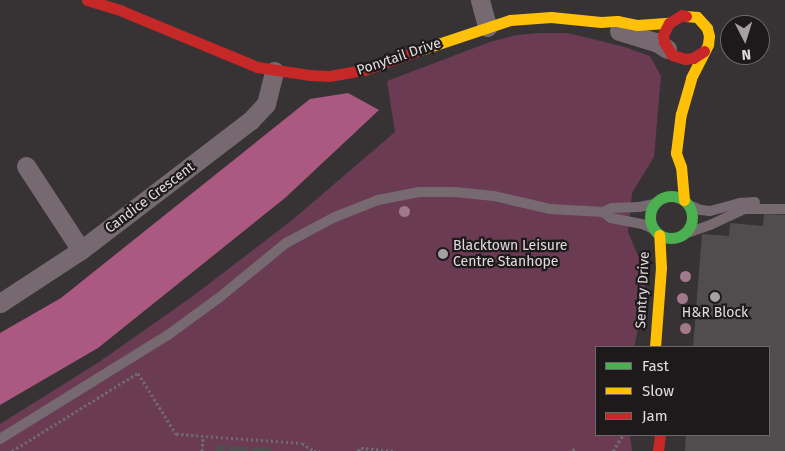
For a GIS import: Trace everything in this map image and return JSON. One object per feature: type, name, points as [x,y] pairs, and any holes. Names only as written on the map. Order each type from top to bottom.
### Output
[{"type":"street","name":"Ponytail Drive","points":[[87,0],[122,11],[240,61],[274,71],[329,76],[380,66],[510,20],[551,17],[601,22],[617,21],[645,26],[672,20]]},
{"type":"street","points":[[480,0],[486,27]]},
{"type":"street","points":[[674,66],[664,35],[681,3]]},
{"type":"street","points":[[676,253],[682,236],[691,225],[692,218],[686,203],[681,167],[676,153],[680,114],[685,105],[692,78],[709,36],[697,4]]},
{"type":"street","points":[[672,20],[689,15],[704,22]]},
{"type":"street","name":"Ponytail Drive","points":[[601,22],[617,31],[656,42],[669,52]]},
{"type":"street","points":[[669,52],[685,60],[693,58],[704,51]]},
{"type":"street","name":"Candice Crescent","points":[[0,303],[81,250],[184,174],[256,116],[266,104],[274,71]]},
{"type":"street","points":[[676,87],[676,105],[680,114]]},
{"type":"street","points":[[668,166],[676,153]]},
{"type":"street","points":[[26,166],[81,250]]},
{"type":"street","points":[[666,183],[650,216],[657,232],[664,237],[682,236]]},
{"type":"street","points":[[657,202],[672,196],[686,203]]},
{"type":"street","name":"Sentry Drive","points":[[655,346],[661,268],[657,232]]},
{"type":"street","points":[[648,451],[649,436]]},
{"type":"street","points":[[658,451],[660,436]]},
{"type":"lane","points":[[0,439],[168,335],[228,291],[286,243],[311,228],[355,208],[402,195],[455,192],[494,196],[550,209],[603,212],[612,208],[639,207],[657,202]]},
{"type":"lane","points":[[686,203],[710,212],[748,202],[785,202]]},
{"type":"lane","points":[[682,236],[710,226],[745,209],[785,209]]},
{"type":"lane","points":[[603,212],[611,218],[642,224],[657,232]]},
{"type":"path","points":[[12,451],[138,373],[176,434],[302,443],[314,450],[320,451]]},
{"type":"path","points":[[202,451],[203,436]]},
{"type":"path","points":[[614,451],[622,436]]},
{"type":"path","points":[[358,451],[361,448],[393,451]]},
{"type":"shaded area","name":"Blacktown Leisure Centre Stanhope","points":[[568,33],[625,47],[650,56],[661,76],[654,157],[632,193],[628,232],[646,275],[642,312],[634,346],[595,346],[595,436],[630,436],[632,451],[0,451],[0,424],[99,362],[193,296],[291,221],[395,132],[387,81],[490,42],[517,35]]},
{"type":"shaded area","points":[[348,93],[379,110],[285,198],[98,348],[0,405],[0,333],[61,298],[310,99]]},
{"type":"building","points":[[764,214],[785,215],[785,451],[685,451],[686,436],[770,436],[770,346],[693,346],[702,234],[729,236],[730,223],[763,226]]},
{"type":"building","points":[[217,445],[226,445],[225,451],[216,451]]},
{"type":"building","points":[[229,446],[249,447],[248,451],[229,451]]},
{"type":"building","points":[[252,447],[272,449],[271,451],[252,451]]},
{"type":"traffic: fast","points":[[667,196],[675,196],[686,202],[692,217],[686,232],[675,238],[667,238],[656,232],[650,221],[650,213],[656,202],[667,196]]},
{"type":"traffic: slow","points":[[684,200],[681,167],[676,153],[681,114],[691,78],[708,44],[709,36],[707,28],[697,17],[686,16]]},
{"type":"traffic: slow","points":[[420,50],[510,20],[551,17],[601,22],[617,21],[637,25],[669,23]]},
{"type":"traffic: slow","points":[[655,346],[661,268],[659,235]]},
{"type":"traffic: jam","points":[[87,0],[122,11],[257,67],[310,75],[329,76],[364,70],[420,50]]},
{"type":"traffic: jam","points":[[686,16],[682,15],[669,23],[663,35],[664,42],[672,55],[685,59],[693,58],[704,51]]},
{"type":"traffic: jam","points":[[658,451],[660,436]]},
{"type":"place","name":"Blacktown Leisure Centre Stanhope","points":[[443,254]]},
{"type":"place","name":"H&R Block","points":[[715,297]]}]
